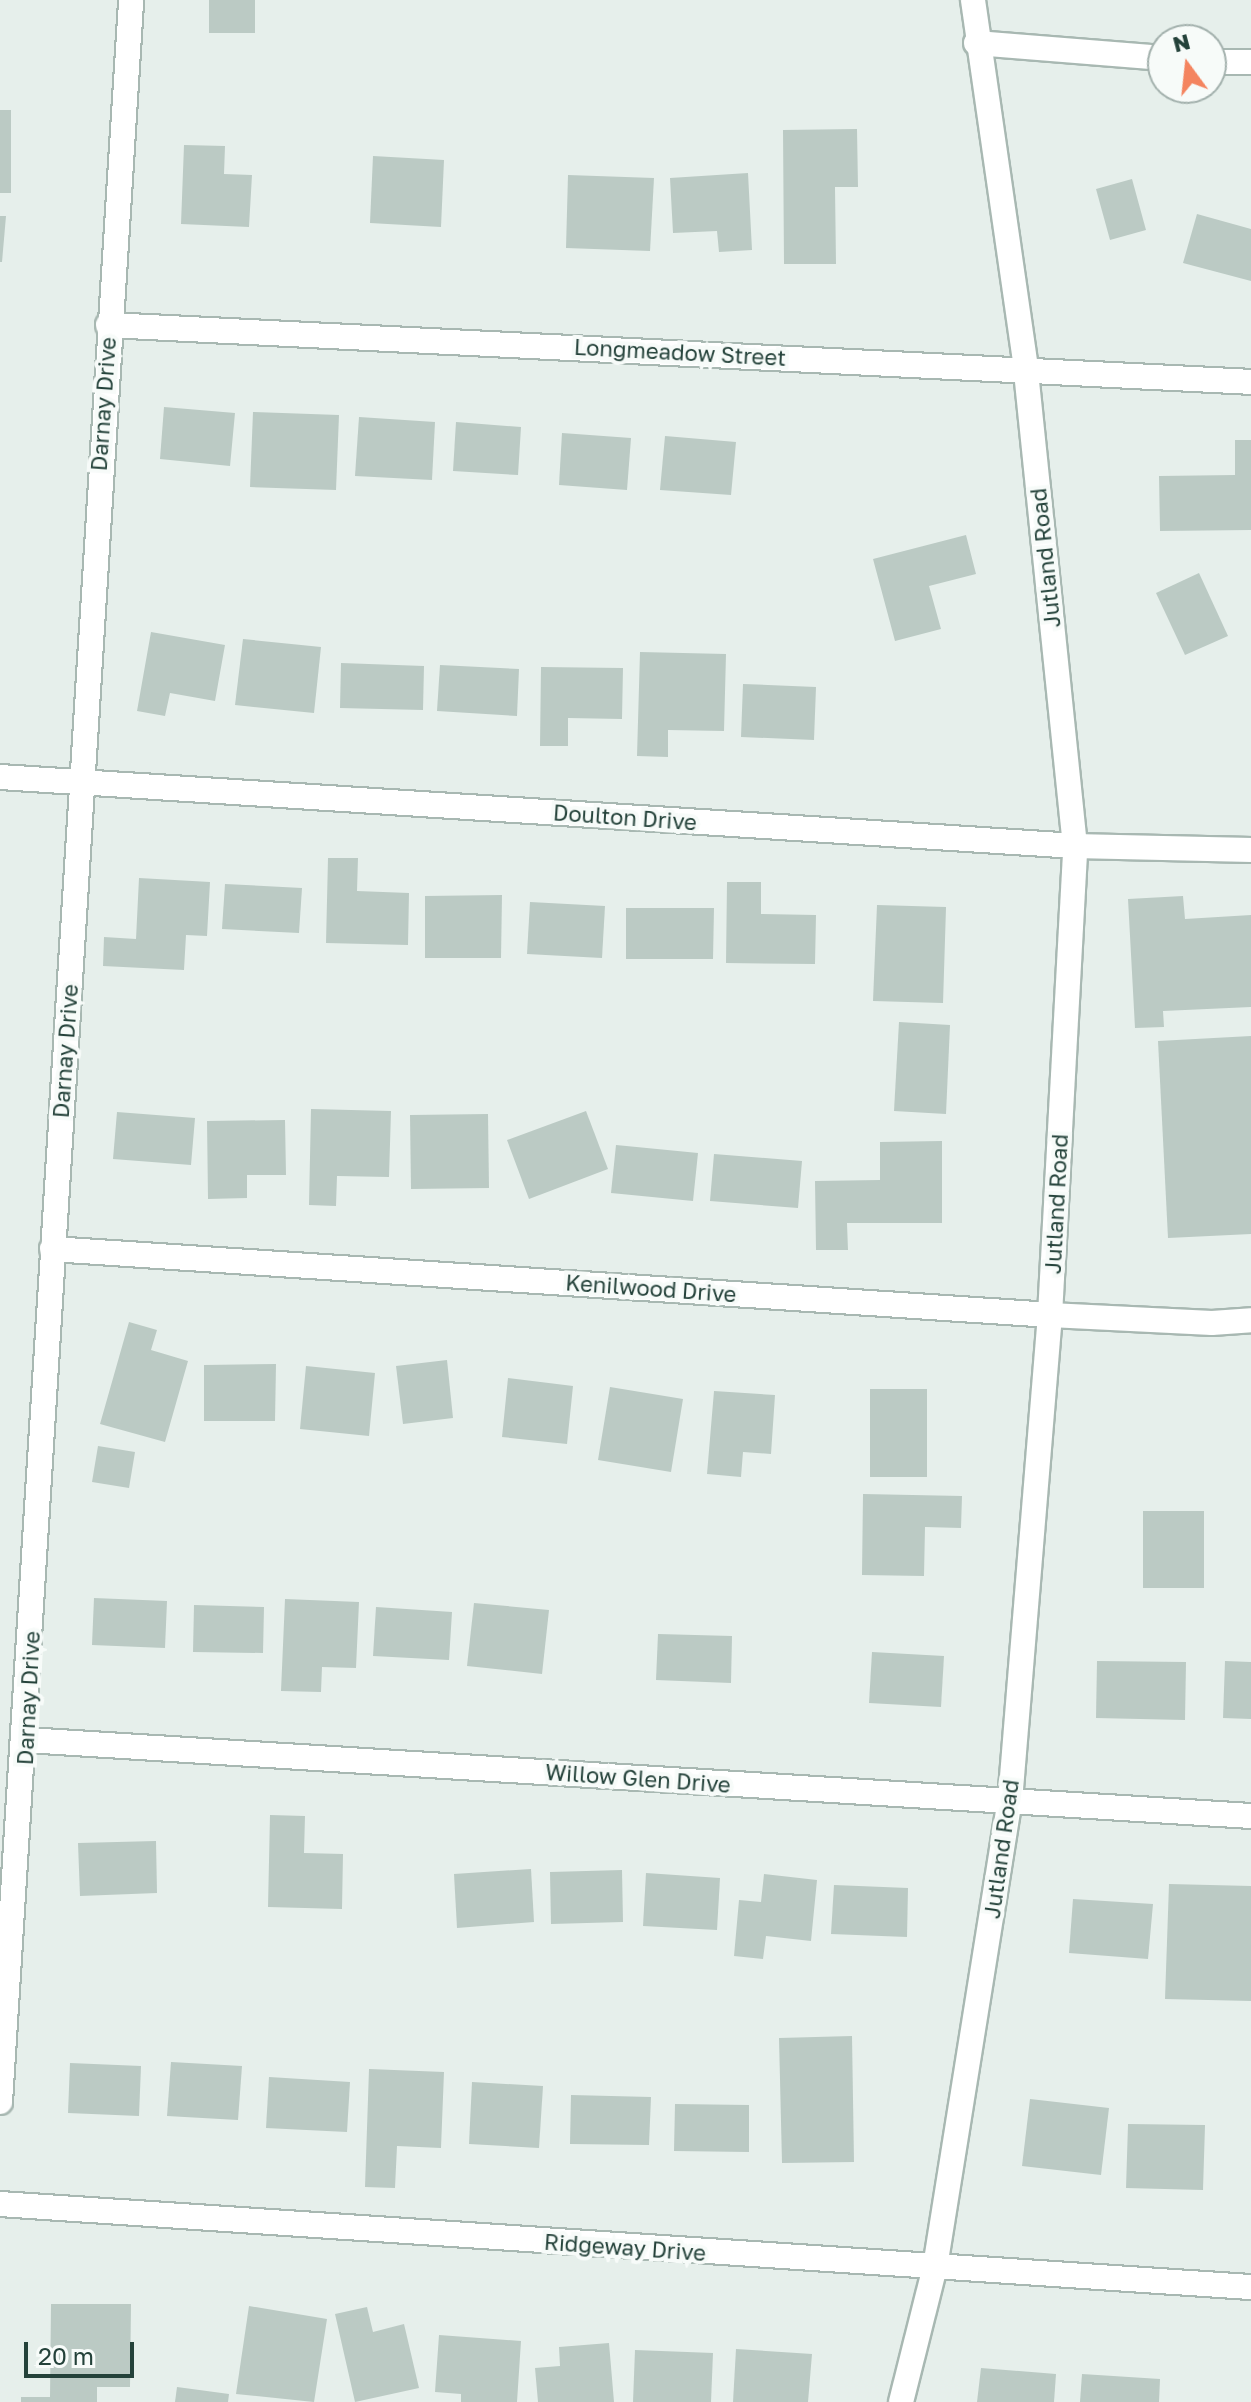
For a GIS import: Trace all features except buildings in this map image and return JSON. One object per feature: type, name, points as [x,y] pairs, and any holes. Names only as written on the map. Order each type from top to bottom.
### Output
[{"type":"street","name":"Darnay Drive","points":[[0,2102],[26,1740],[80,782],[131,0]]},
{"type":"street","name":"Jutland Road","points":[[901,2402],[935,2267],[1010,1801],[1050,1315],[1075,846],[1026,368],[976,43],[973,0]]},
{"type":"street","points":[[976,43],[1147,57]]},
{"type":"street","points":[[1227,62],[1251,62]]},
{"type":"street","name":"Longmeadow Street","points":[[108,325],[1026,368],[1251,382]]},
{"type":"street","name":"Doulton Drive","points":[[0,777],[1075,846],[1251,850]]},
{"type":"street","name":"Kenilwood Drive","points":[[52,1249],[1050,1315],[1212,1323],[1251,1320]]},
{"type":"street","name":"Willow Glen Drive","points":[[26,1740],[1251,1816]]},
{"type":"street","name":"Ridgeway Drive","points":[[0,2204],[1251,2287]]}]
